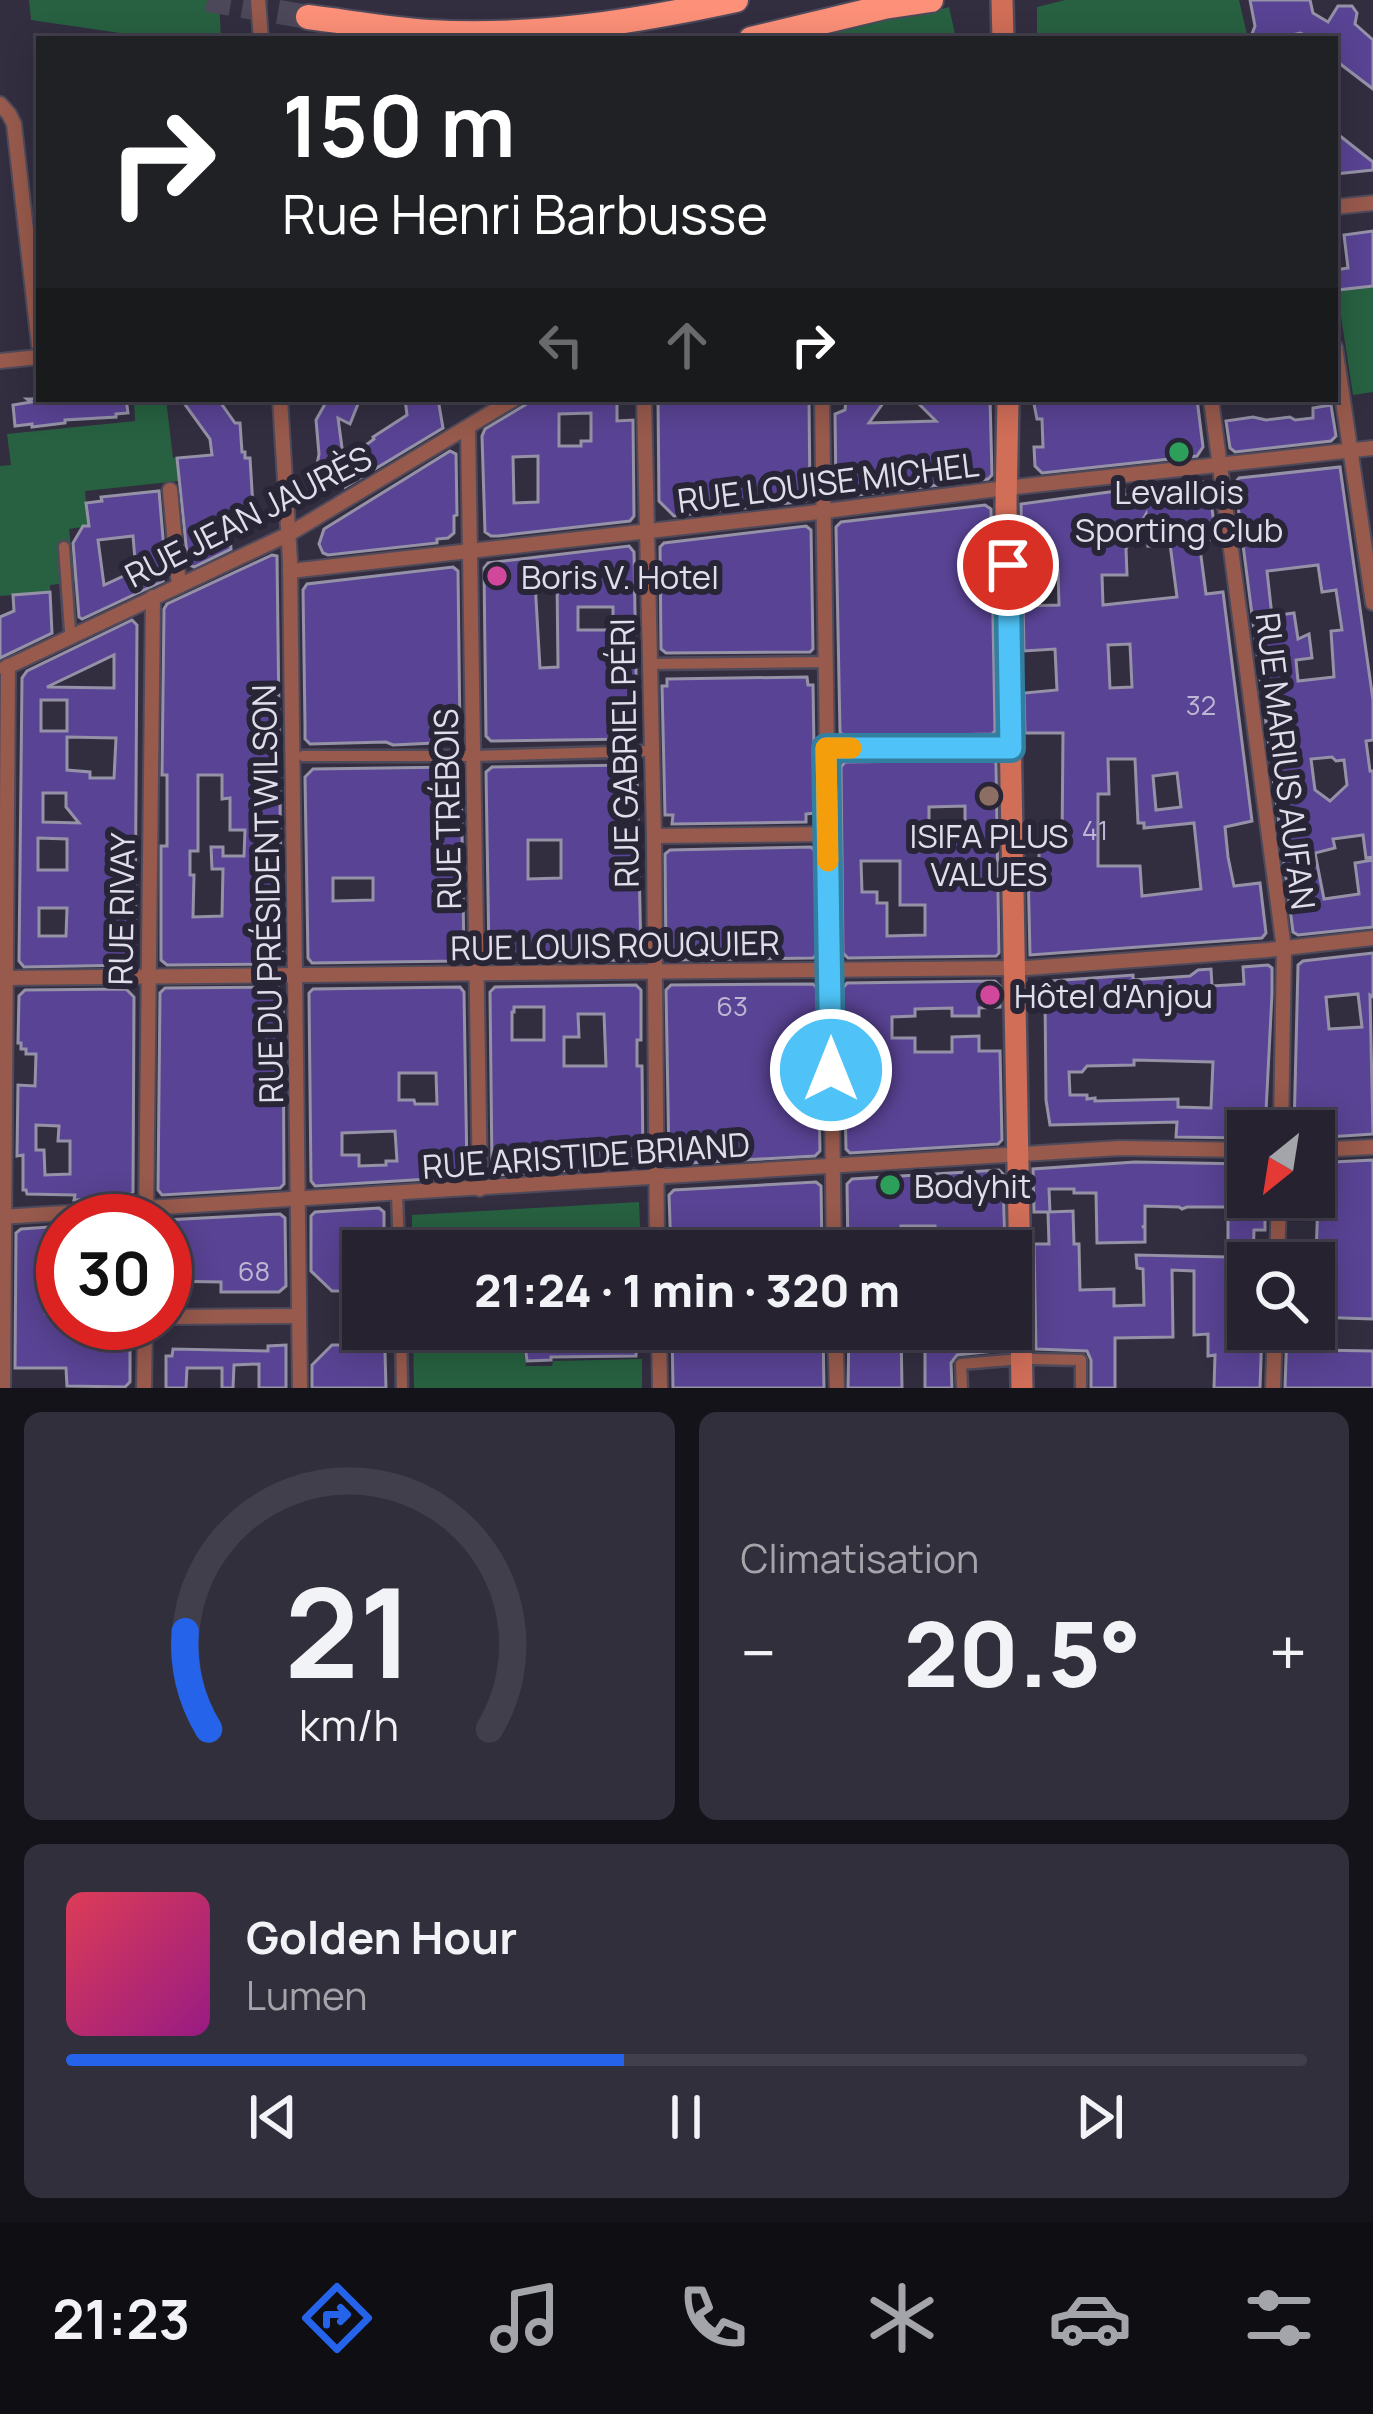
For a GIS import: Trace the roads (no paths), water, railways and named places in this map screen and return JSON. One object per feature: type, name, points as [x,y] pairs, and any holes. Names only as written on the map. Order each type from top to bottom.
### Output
[{"type":"highway","points":[[427,32],[572,30],[736,0]]},
{"type":"highway","points":[[763,36],[931,0]]},
{"type":"highway","points":[[308,16],[449,36]]},
{"type":"main road","points":[[1002,0],[1003,36]]},
{"type":"main road","points":[[1008,402],[1022,1388]]},
{"type":"street","points":[[258,0],[261,36]]},
{"type":"street","points":[[0,104],[14,124],[36,316]]},
{"type":"street","points":[[1338,208],[1373,203]]},
{"type":"street","points":[[0,361],[36,357]]},
{"type":"street","points":[[1338,366],[1373,603]]},
{"type":"street","name":"RUE DU PRÉSIDENT WILSON","points":[[280,402],[290,572],[300,1388]]},
{"type":"street","name":"RUE JEAN JAURÈS","points":[[4,668],[289,533],[509,402]]},
{"type":"street","name":"RUE GABRIEL PÉRI","points":[[644,402],[656,1230]]},
{"type":"street","points":[[822,402],[833,1230]]},
{"type":"street","name":"RUE MARIUS AUFAN","points":[[1211,402],[1284,949],[1281,1110]]},
{"type":"street","name":"RUE TRÉBOIS","points":[[468,428],[480,1189]]},
{"type":"street","name":"RUE LOUISE MICHEL","points":[[290,572],[1373,448]]},
{"type":"street","points":[[170,490],[179,586]]},
{"type":"street","points":[[64,548],[70,632]]},
{"type":"street","name":"RUE RIVAY","points":[[146,1194],[153,597]]},
{"type":"street","points":[[650,664],[825,662]]},
{"type":"street","points":[[3,1388],[4,668]]},
{"type":"street","points":[[826,748],[1011,748]]},
{"type":"street","points":[[303,756],[647,751]]},
{"type":"street","points":[[653,836],[827,834]]},
{"type":"street","name":"RUE LOUIS ROUQUIER","points":[[3,978],[1014,968],[1373,938]]},
{"type":"street","points":[[1335,1149],[1373,1147]]},
{"type":"street","name":"RUE ARISTIDE BRIAND","points":[[192,1209],[298,1198],[1120,1148],[1227,1150]]},
{"type":"street","points":[[398,1194],[399,1230]]},
{"type":"street","name":"RUE ARISTIDE BRIAND","points":[[2,1217],[36,1216]]},
{"type":"street","points":[[192,1317],[299,1316]]},
{"type":"street","points":[[144,1388],[145,1350]]},
{"type":"street","points":[[401,1350],[402,1388]]},
{"type":"street","points":[[659,1350],[660,1388]]},
{"type":"street","points":[[836,1350],[837,1388]]},
{"type":"street","points":[[1273,1388],[1274,1350]]},
{"type":"street","points":[[1031,1359],[1081,1360],[1081,1388]]},
{"type":"street","points":[[962,1388],[962,1364],[1009,1360]]},
{"type":"tunnel","points":[[207,0],[308,17]]},
{"type":"place","name":"Levallois Sporting Club","points":[[1179,452]]},
{"type":"place","name":"Boris V. Hotel","points":[[497,576]]},
{"type":"place","name":"ISIFA PLUS VALUES","points":[[989,796]]},
{"type":"place","name":"Hôtel d'Anjou","points":[[990,995]]},
{"type":"place","name":"Bodyhit","points":[[890,1185]]}]
